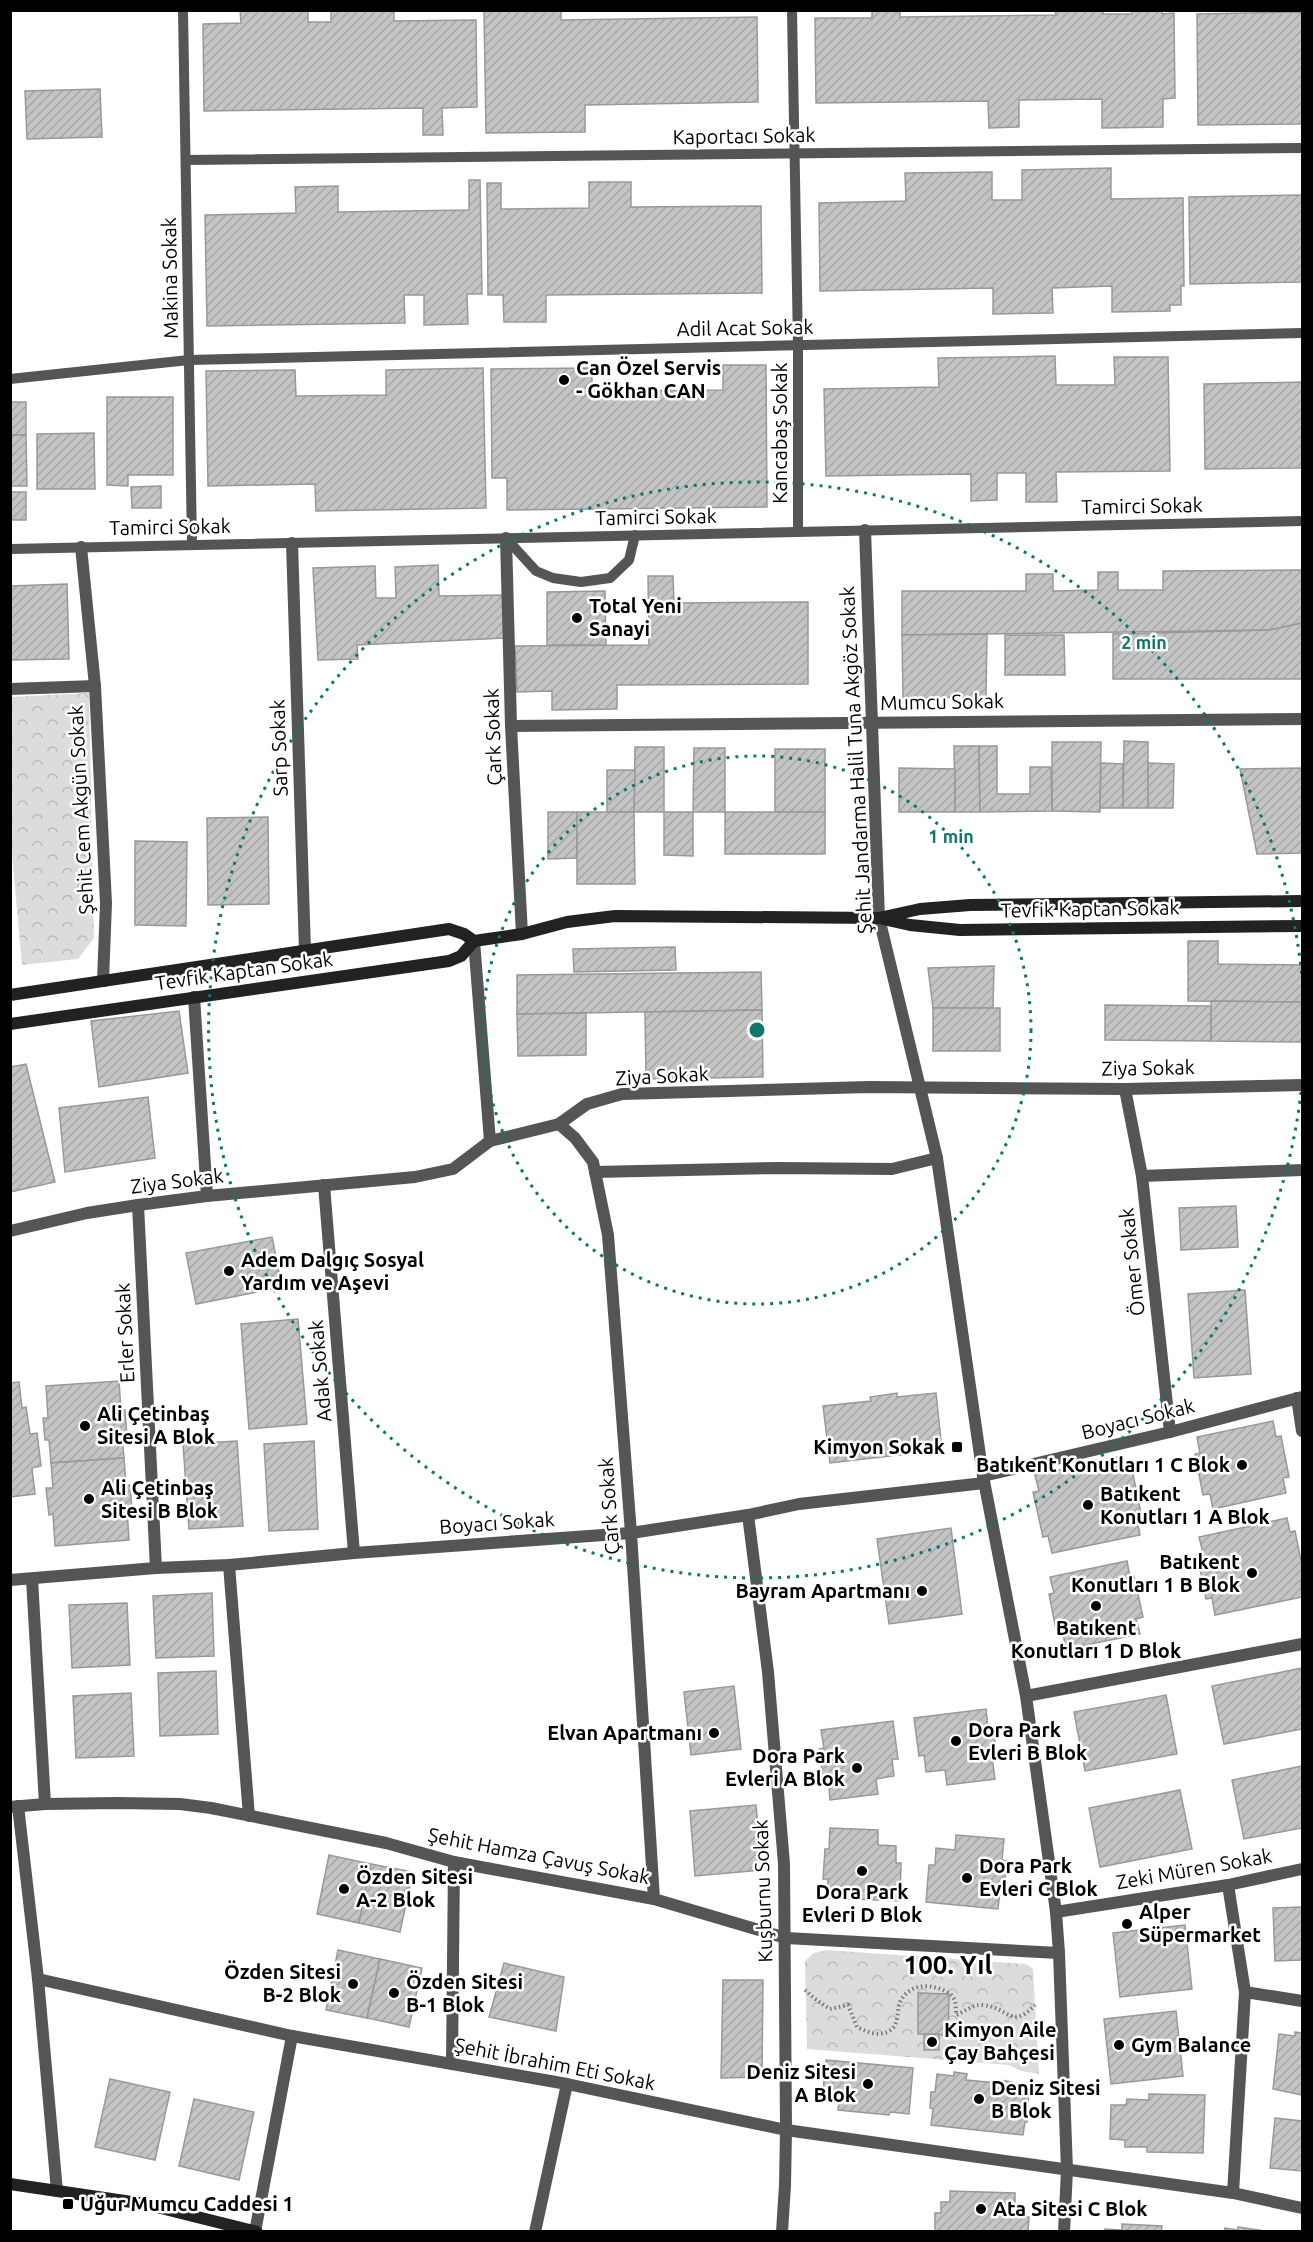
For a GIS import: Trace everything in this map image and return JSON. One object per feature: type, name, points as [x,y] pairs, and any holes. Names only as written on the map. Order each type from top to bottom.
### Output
[{"type":"street","name":"Şehit Jandarma Halil Tuna Akgöz Sokak","points":[[865,530],[879,918],[937,1158],[983,1479],[1026,1696],[1056,1912],[1059,1953],[1067,2170],[1064,2232]]},
{"type":"street","name":"Çark Sokak","points":[[506,538],[511,726],[522,934]]},
{"type":"street","name":"Sarp Sokak","points":[[292,543],[305,951]]},
{"type":"street","points":[[81,547],[95,686]]},
{"type":"street","name":"Şehit Cem Akgün Sokak","points":[[10,688],[95,686],[106,903],[103,981]]},
{"type":"street","name":"Mumcu Sokak","points":[[511,726],[1302,719]]},
{"type":"street","name":"Tevfik Kaptan Sokak","points":[[879,918],[920,909],[970,905],[1302,901]]},
{"type":"street","name":"Tevfik Kaptan Sokak","points":[[10,1024],[449,961],[461,956],[474,941],[522,934],[567,922],[615,916],[879,918],[910,925],[960,930],[1302,926]]},
{"type":"street","name":"Tevfik Kaptan Sokak","points":[[10,996],[449,929],[464,934],[474,941]]},
{"type":"street","points":[[474,941],[490,1141]]},
{"type":"street","points":[[194,997],[207,1196]]},
{"type":"street","name":"Ziya Sokak","points":[[10,1231],[87,1213],[138,1205],[207,1196],[415,1177],[453,1169],[490,1141],[559,1124],[587,1104],[622,1094],[919,1087],[1125,1089],[1302,1085]]},
{"type":"street","name":"Ömer Sokak","points":[[1125,1089],[1142,1176],[1170,1432]]},
{"type":"street","name":"Çark Sokak","points":[[559,1124],[575,1138],[592,1162],[608,1235],[631,1533],[654,1899]]},
{"type":"street","points":[[594,1172],[778,1168],[892,1169],[937,1158]]},
{"type":"street","points":[[1142,1176],[1302,1170]]},
{"type":"street","name":"Adak Sokak","points":[[324,1185],[354,1553]]},
{"type":"street","name":"Erler Sokak","points":[[138,1205],[156,1568]]},
{"type":"street","points":[[1300,1397],[1302,1431]]},
{"type":"street","name":"Boyacı Sokak","points":[[10,1580],[631,1533],[748,1515],[799,1504],[983,1479],[1300,1397]]},
{"type":"street","name":"Kuşburnu Sokak","points":[[748,1515],[768,1672],[784,1864],[786,2130],[782,2232]]},
{"type":"street","points":[[229,1565],[249,1816]]},
{"type":"street","points":[[32,1579],[45,1804]]},
{"type":"street","points":[[1026,1696],[1302,1644]]},
{"type":"street","name":"Şehit Hamza Çavuş Sokak","points":[[14,1807],[45,1804],[180,1804],[386,1844],[454,1862],[654,1899],[786,1938],[1059,1953]]},
{"type":"street","points":[[14,1807],[38,1979],[57,2191]]},
{"type":"street","points":[[452,2064],[454,1862]]},
{"type":"street","name":"Zeki Müren Sokak","points":[[1056,1912],[1228,1885],[1302,1869]]},
{"type":"street","points":[[1228,1885],[1245,1992],[1233,2193]]},
{"type":"street","name":"Şehit İbrahim Eti Sokak","points":[[38,1979],[292,2036],[567,2084],[786,2130],[1233,2193],[1302,2208]]},
{"type":"street","points":[[1245,1992],[1302,2001]]},
{"type":"street","points":[[10,2184],[145,2204],[255,2231],[292,2036]]},
{"type":"street","points":[[535,2232],[567,2084]]},
{"type":"lane","name":"Makina Sokak","points":[[183,10],[192,545]]},
{"type":"lane","name":"Kancabaş Sokak","points":[[792,10],[798,345],[798,531]]},
{"type":"lane","name":"Kaportacı Sokak","points":[[186,160],[1302,148]]},
{"type":"lane","name":"Adil Acat Sokak","points":[[10,379],[189,360],[1302,333]]},
{"type":"lane","name":"Tamirci Sokak","points":[[10,549],[1302,521]]},
{"type":"lane","points":[[506,538],[536,571],[553,578],[581,582],[610,578],[629,560],[635,535]]},
{"type":"path","points":[[805,1990],[830,2009],[848,2005],[857,2027],[876,2034],[891,2031],[896,2024],[899,2004],[905,1994],[925,1985],[948,1992],[954,1997],[956,2015],[981,2005],[993,2007],[1019,2018],[1026,2015],[1035,2005]]},
{"type":"green space","points":[[89,693],[94,938],[78,959],[22,965],[10,832],[11,697]]},
{"type":"green space","points":[[827,1950],[1026,1964],[1033,1969],[1039,2074],[1021,2071],[1009,2065],[807,2049],[805,1961],[814,1953]]},
{"type":"building","points":[[240,10],[308,10],[308,22],[331,22],[331,10],[394,10],[394,21],[476,20],[477,107],[442,108],[443,135],[423,135],[423,108],[204,111],[203,24],[241,23]]},
{"type":"building","points":[[484,10],[561,10],[561,20],[757,17],[758,102],[585,105],[585,132],[486,133]]},
{"type":"building","points":[[872,10],[900,10],[900,17],[1056,15],[1055,10],[1103,10],[1103,14],[1132,14],[1132,10],[1162,10],[1162,14],[1174,13],[1175,98],[1163,99],[1163,127],[1102,128],[1102,99],[1019,100],[1019,127],[989,128],[988,101],[816,103],[815,18],[872,18]]},
{"type":"building","points":[[1302,12],[1302,124],[1198,125],[1197,14]]},
{"type":"building","points":[[100,89],[102,137],[27,139],[25,91]]},
{"type":"building","points":[[1111,168],[1111,199],[1183,198],[1184,286],[1181,286],[1181,305],[1170,305],[1170,311],[1112,312],[1112,286],[1052,288],[1053,313],[993,314],[993,288],[820,291],[819,203],[906,201],[905,173],[992,172],[992,200],[1022,200],[1022,170]]},
{"type":"building","points":[[469,180],[480,180],[482,294],[467,294],[468,324],[424,325],[424,295],[404,295],[405,323],[207,326],[205,215],[296,213],[295,187],[338,186],[338,212],[469,210]]},
{"type":"building","points":[[589,182],[631,182],[631,207],[761,206],[762,293],[546,295],[546,322],[504,322],[503,295],[488,295],[487,183],[501,183],[501,209],[589,208]]},
{"type":"building","points":[[1302,195],[1302,282],[1190,284],[1189,197]]},
{"type":"building","points":[[1055,356],[1056,385],[1115,385],[1114,357],[1168,357],[1170,471],[1056,472],[1057,502],[1026,502],[1026,473],[997,473],[997,500],[971,501],[971,474],[826,476],[824,389],[939,387],[938,358]]},
{"type":"building","points":[[723,365],[766,365],[767,507],[507,510],[507,478],[492,478],[491,369],[592,368],[592,391],[723,390]]},
{"type":"building","points":[[483,368],[486,508],[316,511],[315,484],[208,486],[206,371],[295,370],[296,396],[386,395],[386,370]]},
{"type":"building","points":[[1302,382],[1302,468],[1205,469],[1204,384]]},
{"type":"building","points":[[107,397],[173,397],[173,475],[128,475],[128,486],[107,485]]},
{"type":"building","points":[[10,402],[26,402],[26,435],[10,435]]},
{"type":"building","points":[[94,433],[95,489],[37,489],[37,434]]},
{"type":"building","points":[[10,435],[26,435],[27,486],[10,486]]},
{"type":"building","points":[[161,486],[161,508],[132,508],[131,487]]},
{"type":"building","points":[[10,492],[26,492],[26,520],[10,520]]},
{"type":"building","points":[[438,565],[439,596],[503,595],[505,638],[357,645],[358,659],[318,660],[313,568],[375,566],[376,598],[396,598],[395,567]]},
{"type":"building","points":[[1302,570],[1302,623],[1270,630],[902,635],[902,591],[1026,591],[1026,574],[1053,574],[1053,591],[1098,590],[1098,572],[1118,572],[1118,590],[1163,590],[1163,571]]},
{"type":"building","points":[[648,576],[673,576],[674,603],[808,602],[808,684],[617,685],[617,709],[552,710],[552,691],[517,692],[515,646],[649,645]]},
{"type":"building","points":[[67,584],[69,659],[10,660],[10,586]]},
{"type":"building","points":[[605,591],[606,645],[547,645],[547,592]]},
{"type":"building","points":[[1302,623],[1302,679],[1113,679],[1113,634],[1270,630]]},
{"type":"building","points":[[987,634],[986,697],[903,698],[902,635]]},
{"type":"building","points":[[1005,635],[1064,635],[1065,675],[1005,675]]},
{"type":"building","points":[[1124,741],[1148,742],[1148,808],[1123,808]]},
{"type":"building","points":[[1052,742],[1101,742],[1100,812],[1052,811]]},
{"type":"building","points":[[954,746],[979,746],[980,812],[955,812]]},
{"type":"building","points":[[979,746],[997,746],[997,794],[1030,794],[1030,767],[1051,767],[1052,811],[980,812]]},
{"type":"building","points":[[635,747],[664,747],[664,812],[634,812]]},
{"type":"building","points":[[694,748],[725,748],[725,812],[693,812]]},
{"type":"building","points":[[775,749],[825,749],[825,812],[775,812]]},
{"type":"building","points":[[1101,763],[1123,764],[1123,808],[1100,808]]},
{"type":"building","points":[[1148,763],[1174,764],[1173,808],[1148,808]]},
{"type":"building","points":[[899,768],[955,769],[955,812],[899,812]]},
{"type":"building","points":[[1302,768],[1302,853],[1257,854],[1240,769]]},
{"type":"building","points":[[607,770],[635,770],[634,812],[607,812]]},
{"type":"building","points":[[548,812],[577,812],[577,858],[548,859]]},
{"type":"building","points":[[577,812],[634,812],[635,884],[577,884]]},
{"type":"building","points":[[664,812],[693,812],[693,856],[664,855]]},
{"type":"building","points":[[725,812],[825,812],[825,854],[725,854]]},
{"type":"building","points":[[268,817],[269,904],[208,905],[207,818]]},
{"type":"building","points":[[135,841],[187,842],[186,926],[135,925]]},
{"type":"building","points":[[1188,941],[1218,941],[1218,964],[1302,965],[1302,1002],[1188,1001]]},
{"type":"building","points":[[675,947],[676,970],[574,972],[573,949]]},
{"type":"building","points":[[994,966],[993,1008],[933,1008],[928,968]]},
{"type":"building","points":[[761,972],[762,1010],[517,1014],[517,975]]},
{"type":"building","points":[[1211,1001],[1302,1002],[1302,1042],[1211,1041]]},
{"type":"building","points":[[1105,1005],[1211,1006],[1211,1041],[1105,1040]]},
{"type":"building","points":[[933,1008],[1000,1008],[1000,1051],[933,1051]]},
{"type":"building","points":[[762,1010],[763,1077],[646,1079],[645,1012]]},
{"type":"building","points":[[179,1011],[188,1073],[99,1087],[91,1021]]},
{"type":"building","points":[[586,1013],[586,1055],[518,1056],[517,1014]]},
{"type":"building","points":[[26,1064],[55,1182],[10,1192],[10,1067]]},
{"type":"building","points":[[148,1097],[155,1158],[65,1172],[59,1108]]},
{"type":"building","points":[[1236,1206],[1238,1247],[1181,1250],[1179,1208]]},
{"type":"building","points":[[272,1237],[282,1287],[196,1304],[186,1253]]},
{"type":"building","points":[[1245,1290],[1251,1374],[1194,1378],[1188,1294]]},
{"type":"building","points":[[298,1319],[307,1424],[249,1429],[241,1324]]},
{"type":"building","name":"Ali Çetinbaş Sitesi A Blok","points":[[119,1381],[121,1410],[125,1410],[127,1435],[122,1435],[124,1458],[51,1463],[49,1440],[45,1440],[43,1418],[48,1418],[46,1386]]},
{"type":"building","points":[[19,1382],[22,1408],[26,1407],[30,1434],[37,1433],[41,1466],[32,1468],[35,1494],[10,1497],[10,1383]]},
{"type":"building","points":[[897,1393],[897,1397],[936,1393],[942,1450],[830,1463],[823,1406],[871,1401],[870,1397]]},
{"type":"building","name":"Batıkent Konutları 1 C Blok","points":[[1273,1421],[1276,1437],[1281,1436],[1289,1477],[1283,1478],[1286,1493],[1213,1509],[1210,1494],[1203,1495],[1195,1454],[1200,1453],[1197,1437]]},
{"type":"building","points":[[237,1441],[243,1526],[189,1529],[183,1444]]},
{"type":"building","points":[[314,1441],[318,1529],[269,1531],[264,1444]]},
{"type":"building","name":"Batıkent Konutları 1 A Blok","points":[[1123,1456],[1126,1470],[1132,1469],[1142,1518],[1137,1519],[1140,1535],[1052,1553],[1048,1536],[1043,1537],[1033,1492],[1039,1491],[1035,1475]]},
{"type":"building","name":"Ali Çetinbaş Sitesi B Blok","points":[[124,1458],[126,1486],[130,1485],[132,1510],[127,1510],[129,1540],[55,1546],[53,1514],[49,1515],[46,1488],[53,1488],[51,1463]]},
{"type":"building","name":"Batıkent Konutları 1 B Blok","points":[[1287,1518],[1290,1532],[1295,1531],[1302,1565],[1302,1597],[1215,1615],[1212,1598],[1206,1599],[1197,1554],[1203,1553],[1199,1537]]},
{"type":"building","name":"Bayram Apartmanı","points":[[951,1528],[962,1614],[889,1624],[877,1539]]},
{"type":"building","name":"Batıkent Konutları 1 D Blok","points":[[1127,1561],[1130,1577],[1134,1576],[1143,1617],[1136,1619],[1140,1634],[1066,1649],[1063,1634],[1057,1635],[1049,1594],[1054,1593],[1050,1577]]},
{"type":"building","points":[[212,1593],[214,1656],[156,1658],[153,1596]]},
{"type":"building","points":[[127,1603],[130,1665],[72,1668],[69,1605]]},
{"type":"building","points":[[1302,1668],[1302,1729],[1224,1744],[1212,1686]]},
{"type":"building","points":[[216,1671],[218,1734],[160,1736],[158,1673]]},
{"type":"building","name":"Elvan Apartmanı","points":[[734,1686],[741,1749],[691,1755],[684,1692]]},
{"type":"building","points":[[131,1693],[134,1756],[76,1758],[73,1696]]},
{"type":"building","points":[[1166,1695],[1177,1754],[1085,1771],[1074,1712]]},
{"type":"building","name":"Dora Park Evleri B Blok","points":[[986,1709],[988,1728],[993,1727],[997,1757],[992,1757],[995,1779],[947,1785],[945,1770],[926,1772],[924,1755],[919,1756],[914,1718]]},
{"type":"building","name":"Dora Park Evleri A Blok","points":[[893,1721],[898,1759],[892,1759],[894,1776],[876,1779],[878,1794],[830,1800],[828,1778],[823,1779],[819,1749],[824,1748],[821,1730]]},
{"type":"building","points":[[1302,1766],[1302,1828],[1244,1839],[1232,1780]]},
{"type":"building","points":[[1180,1790],[1192,1849],[1100,1867],[1089,1808]]},
{"type":"building","points":[[756,1805],[762,1870],[695,1876],[690,1811]]},
{"type":"building","name":"Dora Park Evleri D Blok","points":[[830,1828],[878,1830],[878,1845],[896,1846],[896,1863],[901,1863],[900,1901],[827,1898],[828,1879],[823,1879],[825,1849],[829,1849]]},
{"type":"building","name":"Dora Park Evleri C Blok","points":[[956,1835],[1004,1839],[1002,1860],[1007,1861],[1004,1891],[1000,1891],[998,1909],[926,1902],[929,1865],[935,1865],[936,1848],[955,1850]]},
{"type":"building","name":"Özden Sitesi A-2 Blok","points":[[329,1855],[371,1864],[359,1923],[317,1914]]},
{"type":"building","points":[[371,1864],[413,1872],[400,1932],[359,1923]]},
{"type":"building","points":[[1302,1907],[1302,1960],[1275,1961],[1273,1908]]},
{"type":"building","points":[[1185,1925],[1192,1989],[1120,1997],[1113,1933]]},
{"type":"building","name":"Özden Sitesi B-2 Blok","points":[[338,1950],[380,1959],[367,2018],[326,2010]]},
{"type":"building","name":"Özden Sitesi B-1 Blok","points":[[380,1959],[422,1968],[409,2027],[367,2018]]},
{"type":"building","points":[[504,1963],[564,1977],[556,2031],[489,2017]]},
{"type":"building","points":[[723,1980],[763,1980],[762,2077],[721,2078]]},
{"type":"building","points":[[918,1993],[949,1994],[948,2035],[918,2034]]},
{"type":"building","points":[[1176,2011],[1183,2076],[1111,2084],[1104,2019]]},
{"type":"building","points":[[1295,2032],[1302,2033],[1302,2095],[1273,2089],[1279,2034],[1295,2036]]},
{"type":"building","name":"Kimyon Aile Çay Bahçesi","points":[[924,2034],[939,2034],[939,2050],[924,2050]]},
{"type":"building","name":"Deniz Sitesi A Blok","points":[[826,2060],[913,2068],[909,2114],[890,2112],[889,2115],[838,2110],[839,2102],[822,2101]]},
{"type":"building","name":"Deniz Sitesi B Blok","points":[[954,2072],[967,2074],[966,2080],[998,2083],[999,2080],[1029,2086],[1027,2122],[1025,2122],[1023,2135],[931,2125],[933,2109],[930,2108],[931,2092],[935,2092],[937,2074],[954,2076]]},
{"type":"building","points":[[110,2079],[170,2092],[155,2160],[95,2147]]},
{"type":"building","points":[[1149,2094],[1205,2095],[1203,2153],[1147,2152],[1147,2147],[1125,2147],[1125,2140],[1110,2139],[1111,2105],[1126,2105],[1127,2099],[1149,2100]]},
{"type":"building","points":[[194,2099],[254,2112],[239,2180],[179,2166]]},
{"type":"building","points":[[1275,2118],[1302,2121],[1302,2171],[1270,2168]]},
{"type":"building","name":"Ata Sitesi C Blok","points":[[950,2191],[1015,2193],[1015,2205],[1022,2206],[1021,2217],[1029,2217],[1028,2232],[935,2232],[935,2213],[941,2213],[941,2202],[950,2202]]},
{"type":"building","points":[[1122,2224],[1162,2226],[1161,2232],[1105,2232],[1105,2229],[1122,2230]]},
{"type":"building","points":[[1238,2227],[1272,2232],[1224,2232],[1225,2228],[1238,2230]]},
{"type":"place","name":"Can Özel Servis - Gökhan CAN","points":[[564,380]]},
{"type":"place","name":"Total Yeni Sanayi","points":[[577,618]]},
{"type":"place","name":"Adem Dalgıç Sosyal Yardım ve Aşevi","points":[[229,1271]]},
{"type":"place","name":"Ali Çetinbaş Sitesi A Blok","points":[[85,1426]]},
{"type":"place","name":"Kimyon Sokak","points":[[957,1447]]},
{"type":"place","name":"Batıkent Konutları 1 C Blok","points":[[1242,1465]]},
{"type":"place","name":"Ali Çetinbaş Sitesi B Blok","points":[[89,1499]]},
{"type":"place","name":"Batıkent Konutları 1 A Blok","points":[[1088,1505]]},
{"type":"place","name":"Batıkent Konutları 1 B Blok","points":[[1252,1573]]},
{"type":"place","name":"Bayram Apartmanı","points":[[922,1591]]},
{"type":"place","name":"Batıkent Konutları 1 D Blok","points":[[1096,1606]]},
{"type":"place","name":"Elvan Apartmanı","points":[[714,1733]]},
{"type":"place","name":"Dora Park Evleri B Blok","points":[[956,1741]]},
{"type":"place","name":"Dora Park Evleri A Blok","points":[[857,1768]]},
{"type":"place","name":"Dora Park Evleri D Blok","points":[[862,1871]]},
{"type":"place","name":"Dora Park Evleri C Blok","points":[[967,1878]]},
{"type":"place","name":"Özden Sitesi A-2 Blok","points":[[344,1889]]},
{"type":"place","name":"Alper Süpermarket","points":[[1127,1924]]},
{"type":"place","name":"Özden Sitesi B-2 Blok","points":[[353,1984]]},
{"type":"place","name":"Özden Sitesi B-1 Blok","points":[[394,1993]]},
{"type":"place","name":"Kimyon Aile Çay Bahçesi","points":[[932,2042]]},
{"type":"place","name":"Gym Balance","points":[[1119,2045]]},
{"type":"place","name":"Deniz Sitesi A Blok","points":[[868,2084]]},
{"type":"place","name":"Deniz Sitesi B Blok","points":[[979,2099]]},
{"type":"place","name":"Uğur Mumcu Caddesi 1","points":[[68,2204]]},
{"type":"place","name":"Ata Sitesi C Blok","points":[[981,2209]]},
{"type":"district","name":"100. Yıl","points":[[948,1965]]}]
